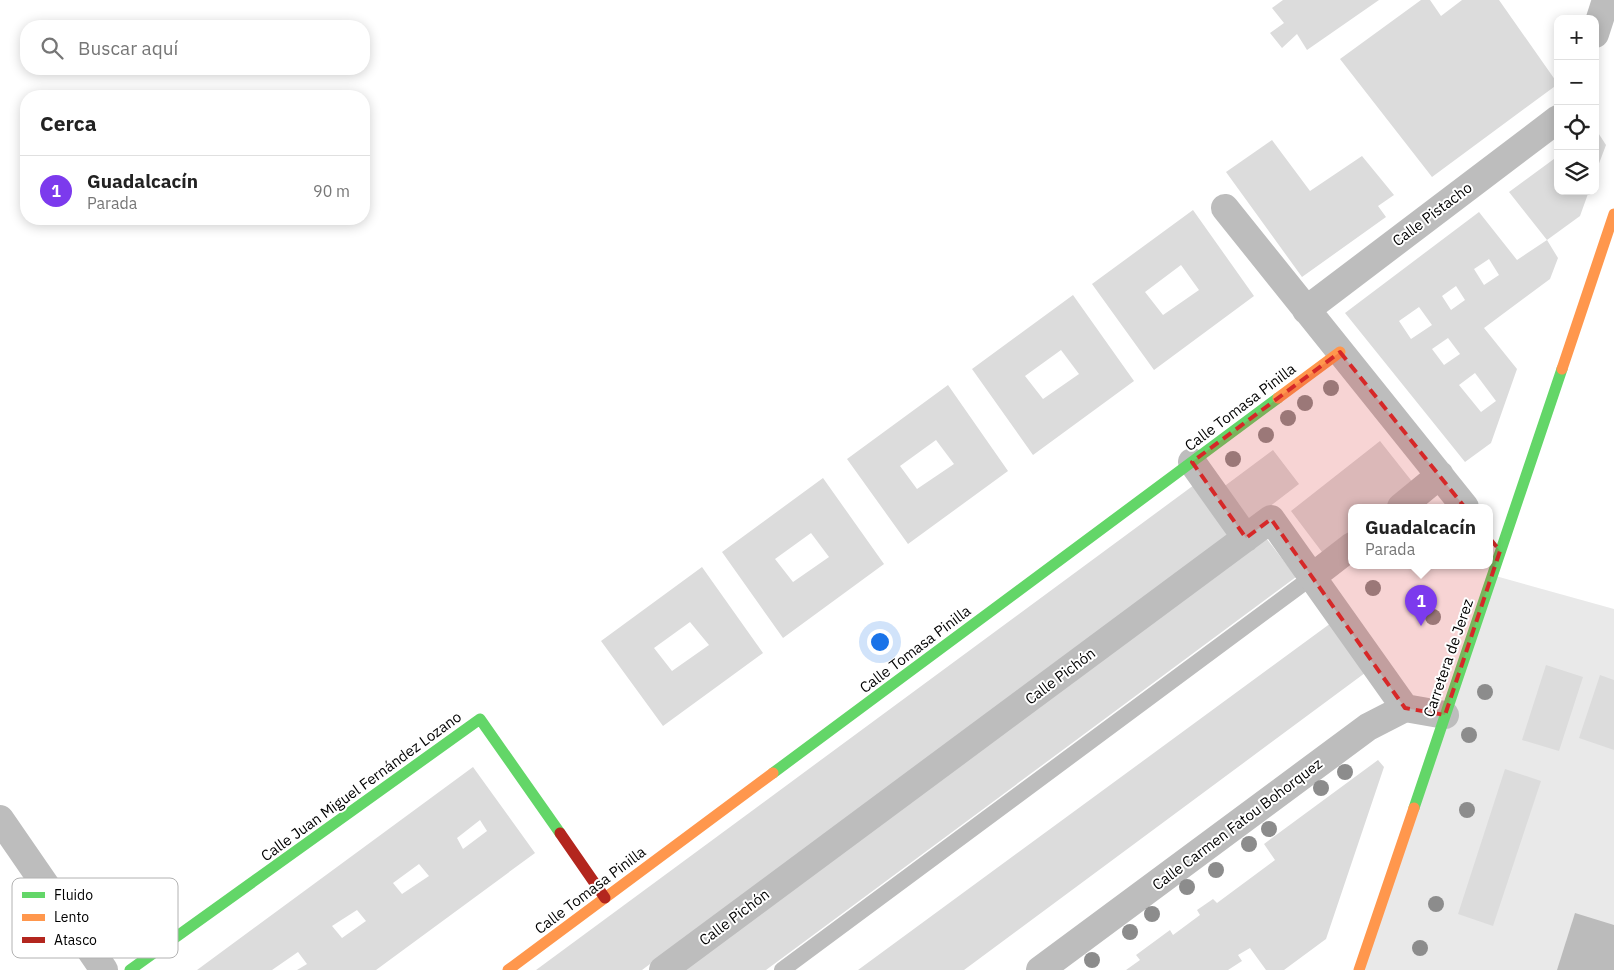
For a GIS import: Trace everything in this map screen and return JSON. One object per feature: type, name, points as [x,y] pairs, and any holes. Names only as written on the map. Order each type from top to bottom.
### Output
[{"type":"street","points":[[1599,22],[1606,0]]},
{"type":"street","name":"Calle Pistacho","points":[[1306,310],[1554,122]]},
{"type":"street","points":[[1225,208],[1463,504]]},
{"type":"street","name":"Carretera de Jerez","points":[[1495,545],[1614,214]]},
{"type":"street","name":"Calle Tomasa Pinilla","points":[[508,970],[1340,352]]},
{"type":"street","points":[[1192,462],[1246,538]]},
{"type":"street","points":[[1405,504],[1440,475]]},
{"type":"street","name":"Calle Pichón","points":[[663,970],[1271,519],[1405,708]]},
{"type":"street","points":[[1312,577],[1348,549]]},
{"type":"street","name":"Carretera de Jerez","points":[[1359,970],[1445,715],[1488,569]]},
{"type":"street","points":[[1405,708],[1445,715]]},
{"type":"street","name":"Calle Carmen Fatou Bohorquez","points":[[1040,970],[1368,726],[1405,708]]},
{"type":"street","name":"Calle Juan Miguel Fernández Lozano","points":[[178,936],[480,719],[605,898]]},
{"type":"street","points":[[0,819],[41,878]]},
{"type":"street","points":[[96,958],[104,970]]},
{"type":"street","name":"Calle Juan Miguel Fernández Lozano","points":[[130,970],[147,958]]},
{"type":"lane","points":[[782,970],[1312,577]]},
{"type":"highlighted area","points":[[1340,352],[1500,551],[1445,715],[1405,708],[1271,519],[1246,538],[1192,462]]},
{"type":"shaded area","points":[[1492,575],[1614,609],[1614,970],[1359,970]]},
{"type":"shaded area","points":[[1575,913],[1614,925],[1614,970],[1557,970]]},
{"type":"building","points":[[1283,0],[1379,0],[1307,50],[1297,34],[1282,48],[1270,33],[1284,23],[1272,8]]},
{"type":"building","points":[[1421,0],[1430,0],[1441,16],[1462,0],[1499,0],[1554,78],[1554,87],[1432,177],[1340,59]]},
{"type":"building","points":[[1599,134],[1606,145],[1599,163]]},
{"type":"building","points":[[1272,140],[1310,191],[1362,156],[1394,195],[1378,206],[1386,217],[1302,277],[1226,172]]},
{"type":"building","points":[[1554,159],[1554,195],[1588,195],[1580,216],[1547,240],[1509,192]]},
{"type":"building","points":[[1193,210],[1254,296],[1154,370],[1092,284]],"holes":[[[1181,265],[1199,290],[1163,315],[1145,292]]]},
{"type":"building","points":[[1479,212],[1517,260],[1547,240],[1558,258],[1550,279],[1484,328],[1517,369],[1491,443],[1465,462],[1345,313]],"holes":[[[1489,259],[1499,275],[1484,285],[1474,269]],[[1456,286],[1465,300],[1451,310],[1442,296]],[[1419,307],[1432,325],[1411,339],[1399,321]],[[1448,338],[1460,354],[1444,365],[1432,349]],[[1475,373],[1496,401],[1481,412],[1459,385]]]},
{"type":"building","points":[[1073,295],[1134,381],[1033,455],[972,369]],"holes":[[[1061,350],[1079,374],[1043,399],[1025,376]]]},
{"type":"building","points":[[948,385],[1008,471],[908,544],[847,459]],"holes":[[[936,440],[954,464],[917,489],[900,466]]]},
{"type":"building","points":[[1380,441],[1414,484],[1390,504],[1348,504],[1348,537],[1325,556],[1291,511]]},
{"type":"building","points":[[1273,450],[1299,484],[1248,523],[1222,488]]},
{"type":"building","points":[[823,478],[884,564],[783,638],[722,552]],"holes":[[[811,533],[829,557],[793,582],[775,559]]]},
{"type":"building","points":[[1194,485],[1230,534],[642,970],[536,970]]},
{"type":"building","points":[[1263,534],[1296,577],[766,970],[674,970]]},
{"type":"building","points":[[702,567],[763,653],[663,726],[601,641]],"holes":[[[690,622],[709,645],[672,671],[654,648]]]},
{"type":"building","points":[[1331,623],[1369,670],[964,970],[858,970]]},
{"type":"building","points":[[1546,665],[1583,677],[1559,751],[1522,740]]},
{"type":"building","points":[[1600,675],[1614,680],[1614,750],[1579,738]]},
{"type":"building","points":[[1378,760],[1384,767],[1326,939],[1284,970],[1266,970],[1250,948],[1238,955],[1242,961],[1228,970],[1126,970],[1140,960],[1136,955],[1170,930],[1173,935],[1200,915],[1197,910],[1213,899],[1217,903],[1275,860],[1264,844]]},
{"type":"building","points":[[473,767],[535,853],[376,970],[297,970],[307,964],[298,952],[272,970],[197,970]],"holes":[[[480,820],[487,831],[463,849],[457,838]],[[419,864],[429,876],[402,894],[393,883]],[[357,910],[366,921],[342,938],[332,926]]]},
{"type":"building","points":[[1505,769],[1541,781],[1493,926],[1458,914]]},
{"type":"traffic: fast","points":[[1414,808],[1562,369]]},
{"type":"traffic: fast","points":[[773,773],[1278,398]]},
{"type":"traffic: fast","points":[[178,936],[480,719],[560,833]]},
{"type":"traffic: fast","points":[[130,970],[147,958]]},
{"type":"traffic: slow","points":[[1562,369],[1614,214]]},
{"type":"traffic: slow","points":[[1278,398],[1340,352]]},
{"type":"traffic: slow","points":[[508,970],[773,773]]},
{"type":"traffic: slow","points":[[1359,970],[1414,808]]},
{"type":"traffic: jam","points":[[560,833],[605,898]]},
{"type":"place","name":"Guadalcacín","points":[[1421,626]]}]
